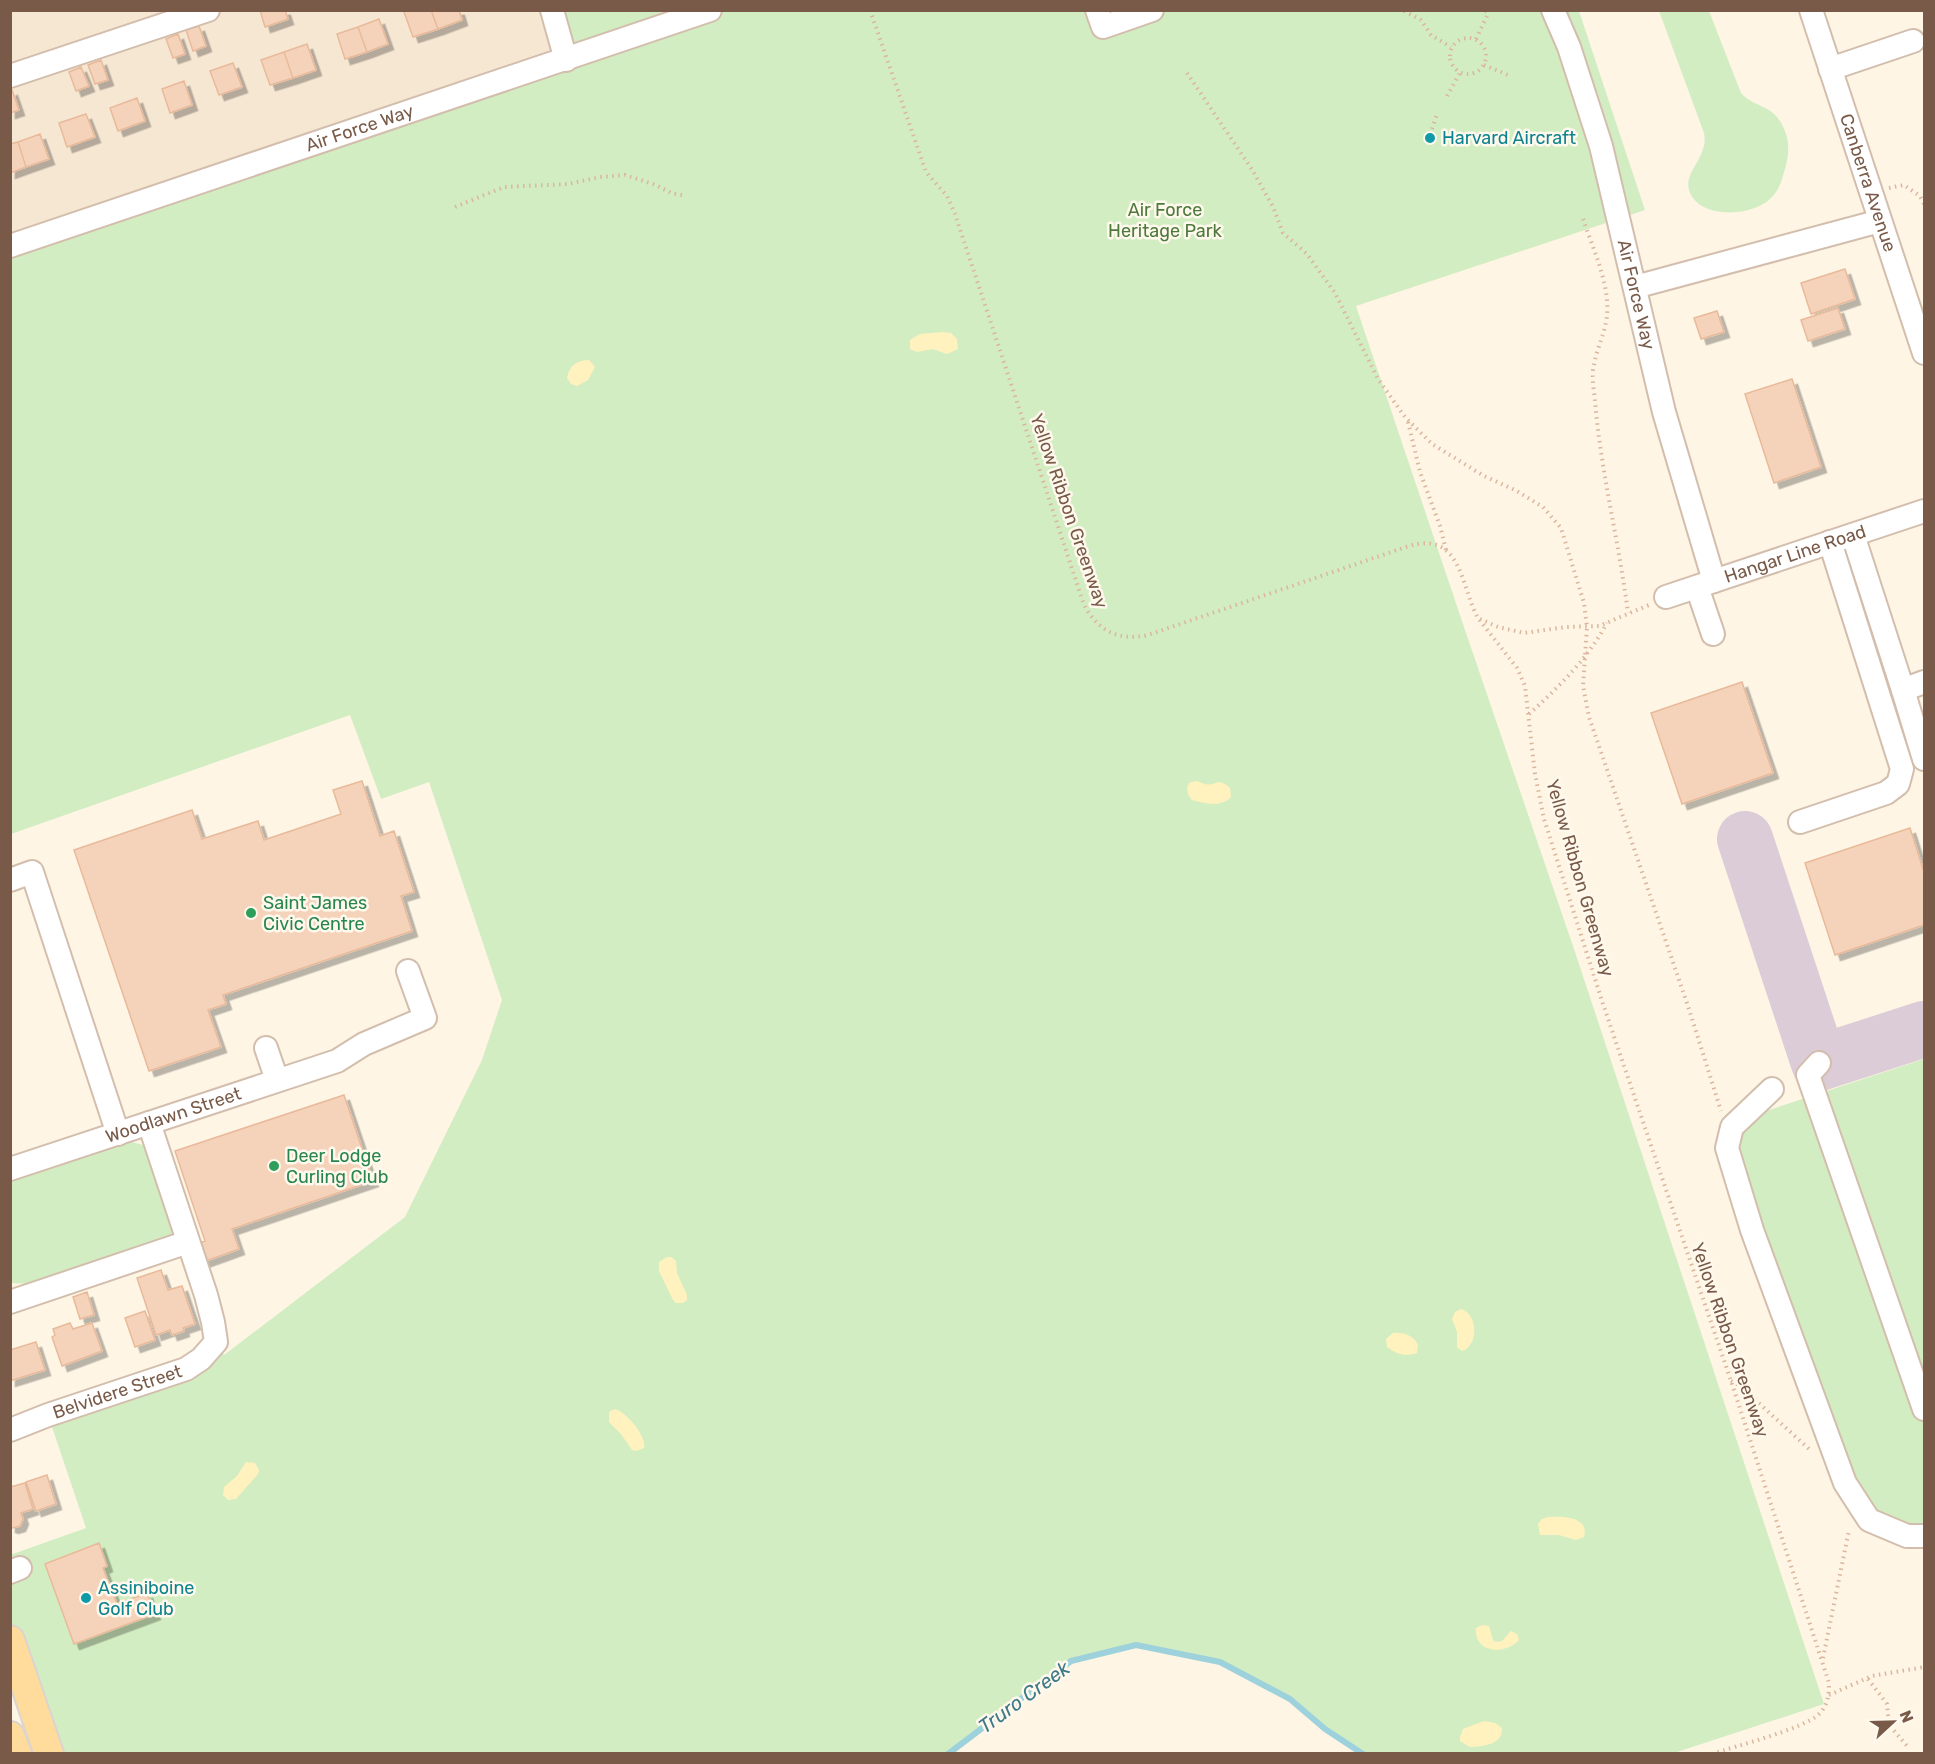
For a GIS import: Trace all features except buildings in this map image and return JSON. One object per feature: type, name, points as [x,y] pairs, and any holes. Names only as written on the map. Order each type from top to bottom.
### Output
[{"type":"main road","points":[[10,1640],[18,1689],[49,1754]]},
{"type":"main road","points":[[10,1736],[16,1754]]},
{"type":"street","points":[[10,76],[208,10]]},
{"type":"street","points":[[552,10],[566,60]]},
{"type":"street","name":"Air Force Way","points":[[10,246],[710,10]]},
{"type":"street","points":[[1097,10],[1103,27],[1152,10]]},
{"type":"street","name":"Air Force Way","points":[[1553,10],[1569,47],[1590,108],[1706,584],[1713,634]]},
{"type":"street","name":"Canberra Avenue","points":[[1811,10],[1924,353]]},
{"type":"street","points":[[1830,69],[1913,41]]},
{"type":"street","points":[[1635,287],[1881,221]]},
{"type":"street","name":"Hangar Line Road","points":[[1666,597],[1924,511]]},
{"type":"street","points":[[1852,535],[1924,759]]},
{"type":"street","points":[[1800,822],[1886,794],[1898,784],[1902,769],[1830,542]]},
{"type":"street","points":[[1903,690],[1924,682]]},
{"type":"street","points":[[10,880],[32,872],[118,1134]]},
{"type":"street","name":"Woodlawn Street","points":[[10,1170],[337,1061],[364,1044],[425,1018],[408,971]]},
{"type":"street","points":[[266,1048],[277,1080]]},
{"type":"street","points":[[1819,1063],[1808,1076],[1924,1409]]},
{"type":"street","points":[[1772,1089],[1732,1127],[1727,1148],[1752,1230],[1845,1483],[1869,1521],[1907,1536],[1924,1536]]},
{"type":"street","points":[[10,1302],[189,1242],[149,1123]]},
{"type":"street","name":"Belvidere Street","points":[[10,1430],[186,1369],[201,1359],[216,1342],[206,1295],[189,1242]]},
{"type":"path","name":"Yellow Ribbon Greenway","points":[[870,10],[926,172],[947,196],[956,214],[1083,602],[1094,622],[1120,636],[1141,636],[1416,544],[1434,545],[1446,551],[1454,558],[1461,570],[1473,609],[1521,676],[1525,686],[1535,774],[1545,819],[1606,1015],[1823,1658],[1829,1683],[1829,1695]]},
{"type":"path","points":[[1476,39],[1488,14],[1485,10]]},
{"type":"path","points":[[1404,11],[1421,20],[1431,35],[1451,47]]},
{"type":"path","points":[[1476,39],[1482,43],[1485,50],[1484,65],[1472,74],[1460,73],[1450,60],[1451,47],[1458,40],[1476,39]]},
{"type":"path","points":[[1484,65],[1508,75]]},
{"type":"path","points":[[1447,96],[1460,73]]},
{"type":"path","points":[[1187,74],[1253,171],[1274,207],[1283,233],[1307,254],[1335,293],[1378,379],[1407,420],[1432,444],[1484,476],[1515,490],[1543,507],[1561,528],[1584,603],[1587,627],[1583,686],[1589,717],[1689,1009],[1730,1137]]},
{"type":"path","points":[[1432,129],[1437,114]]},
{"type":"path","points":[[455,207],[504,187],[568,184],[600,177],[625,175],[682,195]]},
{"type":"path","points":[[1871,191],[1904,185],[1920,196],[1924,204]]},
{"type":"path","points":[[1583,219],[1604,283],[1607,314],[1603,337],[1593,367],[1603,468],[1628,614]]},
{"type":"path","points":[[1407,420],[1420,472],[1440,526],[1446,551]]},
{"type":"path","points":[[1478,618],[1498,627],[1524,633],[1566,627],[1599,626],[1666,597]]},
{"type":"path","points":[[1529,714],[1555,691],[1584,658],[1607,623]]},
{"type":"path","points":[[1731,1381],[1739,1384],[1813,1452]]},
{"type":"path","points":[[1823,1658],[1852,1516],[1852,1493]]},
{"type":"path","points":[[1712,1754],[1811,1720],[1820,1713],[1829,1695],[1868,1678],[1924,1667]]},
{"type":"path","points":[[1868,1678],[1887,1704],[1889,1725],[1908,1747]]},
{"type":"shaded area","points":[[10,11],[552,11],[566,60],[11,246]]},
{"type":"green space","name":"Assiniboine Golf Club","points":[[552,11],[1579,11],[1645,210],[1356,306],[1575,952],[1824,1704],[1674,1753],[1363,1753],[1325,1729],[1291,1699],[1220,1662],[1136,1645],[1071,1661],[948,1753],[49,1753],[11,1640],[10,1555],[86,1528],[48,1415],[186,1369],[216,1342],[224,1355],[405,1217],[482,1060],[502,1000],[429,782],[381,799],[350,715],[11,834],[11,246],[566,60]]},
{"type":"green space","points":[[1659,11],[1709,11],[1741,93],[1750,101],[1771,112],[1780,121],[1787,137],[1785,169],[1777,191],[1763,204],[1741,211],[1716,211],[1696,202],[1690,193],[1689,178],[1703,150],[1704,133]]},
{"type":"green space","points":[[1924,1059],[1924,1526],[1884,1520],[1856,1498],[1740,1165],[1738,1146],[1744,1127],[1766,1111]]},
{"type":"green space","points":[[128,1141],[147,1146],[155,1180],[175,1233],[166,1243],[29,1284],[11,1283],[10,1179]]},
{"type":"sand","points":[[951,333],[957,339],[958,349],[947,354],[933,349],[917,352],[910,349],[910,340],[920,334]]},
{"type":"sand","points":[[589,360],[595,367],[588,380],[577,386],[571,384],[567,378],[572,367],[581,361]]},
{"type":"sand","points":[[1195,781],[1209,785],[1222,783],[1230,788],[1231,797],[1217,804],[1192,800],[1188,794],[1188,787],[1189,783]]},
{"type":"sand","points":[[667,1257],[676,1261],[677,1273],[687,1295],[687,1300],[683,1303],[676,1303],[673,1300],[659,1271],[659,1262]]},
{"type":"sand","points":[[1461,1309],[1471,1317],[1474,1330],[1471,1343],[1462,1351],[1457,1347],[1457,1332],[1452,1319],[1455,1312]]},
{"type":"sand","points":[[1393,1333],[1405,1334],[1414,1339],[1418,1345],[1417,1353],[1401,1354],[1387,1347],[1386,1339]]},
{"type":"sand","points":[[615,1409],[635,1425],[642,1437],[644,1448],[632,1450],[609,1422],[609,1412]]},
{"type":"sand","points":[[246,1462],[255,1463],[259,1470],[258,1474],[236,1499],[228,1500],[223,1495],[224,1487],[237,1476]]},
{"type":"sand","points":[[1567,1517],[1579,1521],[1585,1530],[1584,1537],[1576,1540],[1559,1535],[1540,1535],[1538,1524],[1542,1519]]},
{"type":"sand","points":[[1482,1625],[1489,1626],[1493,1640],[1496,1642],[1502,1641],[1511,1631],[1517,1634],[1519,1640],[1499,1650],[1485,1647],[1477,1637],[1476,1628]]},
{"type":"sand","points":[[1484,1721],[1495,1723],[1502,1728],[1496,1741],[1470,1747],[1460,1741],[1463,1729]]},
{"type":"waterway","name":"Truro Creek","points":[[948,1754],[1071,1661],[1136,1645],[1220,1662],[1290,1699],[1325,1729],[1363,1754]]},
{"type":"taxiway","points":[[1745,839],[1819,1063],[1924,1029]]},
{"type":"place","name":"Harvard Aircraft","points":[[1430,138]]},
{"type":"place","name":"Saint James Civic Centre","points":[[251,913]]},
{"type":"place","name":"Deer Lodge Curling Club","points":[[274,1166]]},
{"type":"place","name":"Assiniboine Golf Club","points":[[86,1598]]},
{"type":"park label","name":"Air Force Heritage Park","points":[[1165,220]]}]
